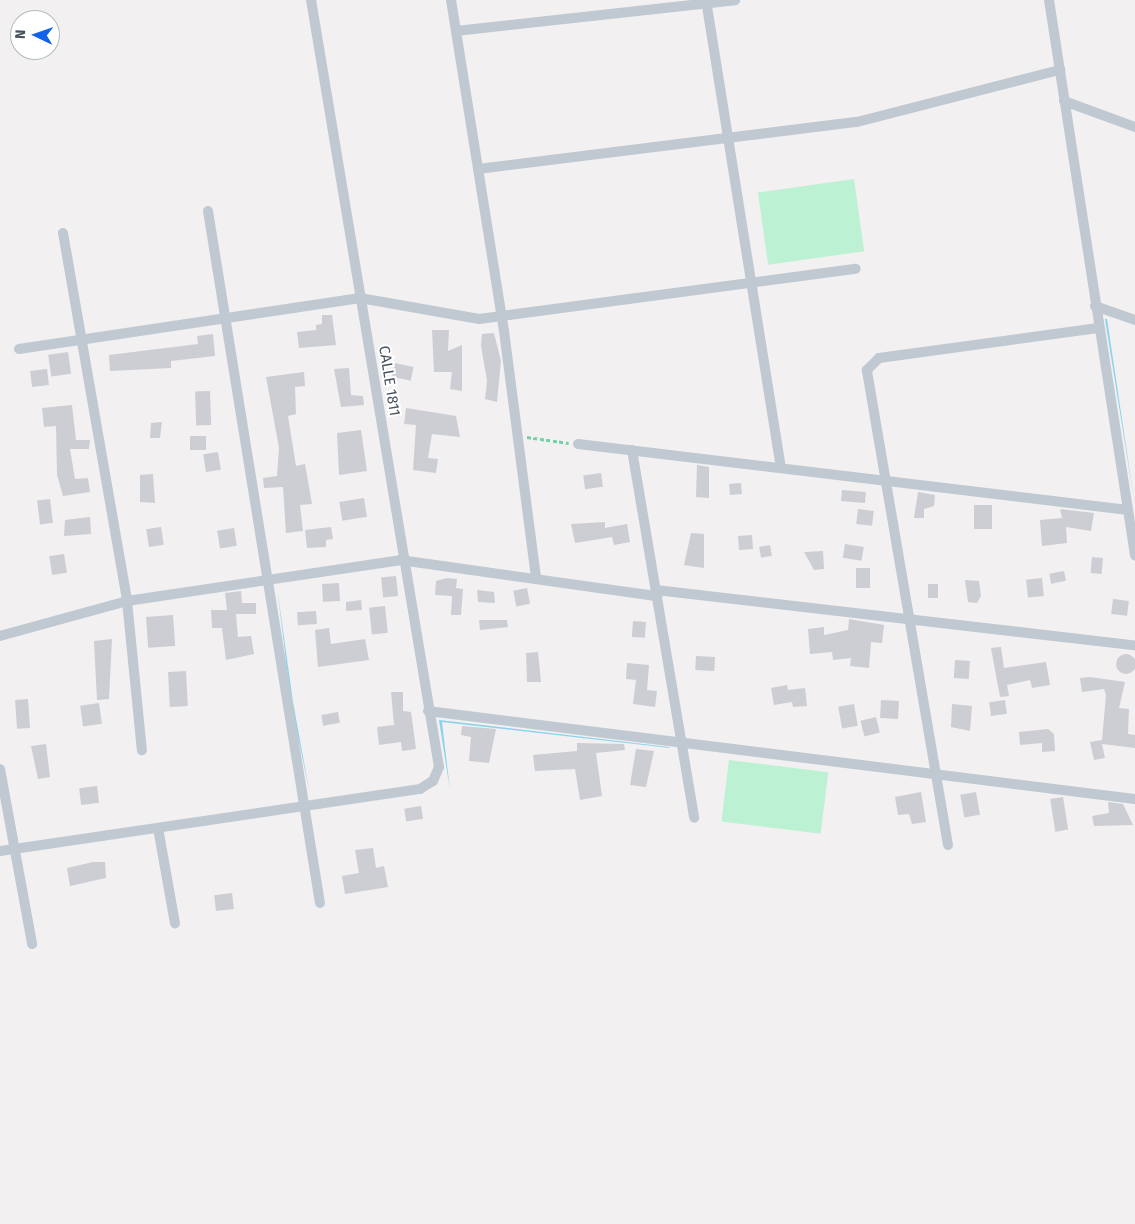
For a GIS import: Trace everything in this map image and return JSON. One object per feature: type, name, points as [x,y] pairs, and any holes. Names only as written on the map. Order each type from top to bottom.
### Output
[{"type":"street","name":"CALLE 1811","points":[[304,804],[420,789],[433,780],[439,767],[428,711],[311,0]]},
{"type":"street","points":[[451,0],[502,316],[536,579]]},
{"type":"street","points":[[456,30],[735,0]]},
{"type":"street","points":[[1049,0],[1098,328],[1135,555]]},
{"type":"street","points":[[707,2],[781,468]]},
{"type":"street","points":[[478,169],[729,140],[857,122],[1060,70]]},
{"type":"street","points":[[1064,101],[1135,127]]},
{"type":"street","points":[[208,211],[265,580],[320,903]]},
{"type":"street","points":[[63,233],[127,602],[142,750]]},
{"type":"street","points":[[19,348],[360,298],[466,318],[502,316],[856,269]]},
{"type":"street","points":[[1095,306],[1135,320]]},
{"type":"street","points":[[948,846],[867,370],[870,362],[1098,328]]},
{"type":"street","points":[[578,444],[1128,510]]},
{"type":"street","points":[[632,450],[694,818]]},
{"type":"street","points":[[0,636],[127,602],[403,560],[536,579],[656,593],[1135,645]]},
{"type":"street","points":[[428,711],[1135,799]]},
{"type":"street","points":[[0,769],[32,944]]},
{"type":"street","points":[[0,851],[304,804]]},
{"type":"street","points":[[158,828],[175,924]]},
{"type":"path","points":[[518,436],[578,444]]},
{"type":"green space","points":[[854,179],[864,251],[768,265],[758,192]]},
{"type":"green space","points":[[729,760],[828,772],[821,834],[721,822]]},
{"type":"water","points":[[1105,319],[1107,319],[1135,506]]},
{"type":"water","points":[[277,587],[293,702],[310,795],[291,702]]},
{"type":"water","points":[[439,720],[670,748],[442,722],[450,790]]},
{"type":"building","points":[[322,315],[332,315],[336,345],[299,348],[297,332],[316,330],[316,325],[322,324]]},
{"type":"building","points":[[432,330],[449,330],[448,351],[462,345],[462,391],[450,389],[452,372],[434,372]]},
{"type":"building","points":[[494,333],[501,361],[497,402],[485,399],[487,381],[481,346],[482,334]]},
{"type":"building","points":[[213,334],[215,356],[171,361],[171,368],[110,371],[109,355],[198,344],[197,336]]},
{"type":"building","points":[[68,352],[71,374],[51,377],[48,355]]},
{"type":"building","points":[[395,363],[414,367],[411,381],[392,377]]},
{"type":"building","points":[[349,368],[351,395],[363,396],[364,405],[341,407],[334,369]]},
{"type":"building","points":[[47,369],[49,385],[32,387],[30,371]]},
{"type":"building","points":[[304,372],[305,386],[295,387],[296,414],[288,416],[296,466],[305,464],[312,504],[300,505],[303,531],[286,533],[283,487],[264,488],[263,478],[277,476],[279,448],[266,377]]},
{"type":"building","points":[[210,391],[211,425],[196,426],[195,392]]},
{"type":"building","points":[[72,405],[76,440],[90,440],[89,449],[70,449],[75,479],[88,478],[90,492],[63,496],[57,475],[56,426],[44,427],[42,408]]},
{"type":"building","points":[[406,408],[456,416],[460,437],[432,434],[428,458],[438,459],[436,473],[413,470],[416,425],[404,424]]},
{"type":"building","points":[[162,422],[160,438],[150,438],[151,423]]},
{"type":"building","points":[[361,430],[367,471],[339,475],[337,433]]},
{"type":"building","points":[[190,436],[206,436],[206,450],[190,450]]},
{"type":"building","points":[[218,452],[221,470],[206,472],[203,454]]},
{"type":"building","points":[[697,465],[709,467],[709,498],[696,497]]},
{"type":"building","points":[[601,473],[603,487],[585,489],[583,476]]},
{"type":"building","points":[[153,474],[155,503],[140,502],[140,475]]},
{"type":"building","points":[[741,483],[742,494],[730,495],[729,484]]},
{"type":"building","points":[[842,490],[866,492],[865,503],[841,501]]},
{"type":"building","points":[[918,492],[935,495],[934,506],[924,509],[924,518],[914,518]]},
{"type":"building","points":[[364,498],[367,517],[342,521],[339,502]]},
{"type":"building","points":[[50,499],[53,523],[40,524],[37,501]]},
{"type":"building","points":[[974,505],[992,505],[992,529],[974,529]]},
{"type":"building","points":[[858,509],[874,511],[872,526],[856,524]]},
{"type":"building","points":[[1060,509],[1094,513],[1091,531],[1066,527],[1067,543],[1042,546],[1040,520],[1062,518]]},
{"type":"building","points":[[90,517],[91,534],[64,536],[65,520]]},
{"type":"building","points":[[605,522],[605,528],[627,524],[630,542],[614,545],[612,537],[575,543],[571,524]]},
{"type":"building","points":[[161,527],[164,545],[149,547],[146,529]]},
{"type":"building","points":[[331,527],[333,539],[326,540],[326,547],[307,548],[305,530]]},
{"type":"building","points":[[234,528],[237,546],[220,548],[217,531]]},
{"type":"building","points":[[691,533],[704,534],[704,568],[684,565]]},
{"type":"building","points":[[752,535],[753,549],[739,550],[738,536]]},
{"type":"building","points":[[845,544],[864,547],[862,561],[843,558]]},
{"type":"building","points":[[770,545],[772,556],[761,558],[759,547]]},
{"type":"building","points":[[823,551],[824,569],[814,570],[804,552]]},
{"type":"building","points":[[64,554],[67,573],[52,575],[49,556]]},
{"type":"building","points":[[1092,557],[1103,558],[1102,574],[1091,573]]},
{"type":"building","points":[[856,568],[870,568],[870,588],[856,588]]},
{"type":"building","points":[[1064,571],[1066,581],[1051,584],[1049,574]]},
{"type":"building","points":[[396,576],[398,596],[383,597],[381,578]]},
{"type":"building","points":[[447,578],[457,579],[456,588],[463,589],[461,615],[451,615],[452,596],[435,595],[436,581]]},
{"type":"building","points":[[1042,578],[1044,596],[1028,598],[1026,580]]},
{"type":"building","points":[[965,580],[979,581],[981,596],[977,603],[968,602]]},
{"type":"building","points":[[339,583],[340,601],[323,602],[322,584]]},
{"type":"building","points":[[928,584],[938,584],[938,598],[928,598]]},
{"type":"building","points":[[527,588],[530,604],[516,606],[513,591]]},
{"type":"building","points":[[477,590],[494,592],[495,603],[478,602]]},
{"type":"building","points":[[241,591],[242,603],[256,603],[256,614],[236,614],[238,637],[251,636],[254,654],[226,660],[222,628],[212,628],[211,610],[227,610],[225,593]]},
{"type":"building","points":[[1113,599],[1129,601],[1127,616],[1111,614]]},
{"type":"building","points":[[361,600],[362,610],[346,611],[346,602]]},
{"type":"building","points":[[385,606],[388,633],[372,635],[369,608]]},
{"type":"building","points":[[316,611],[317,624],[298,625],[297,612]]},
{"type":"building","points":[[173,615],[175,646],[148,648],[146,617]]},
{"type":"building","points":[[849,619],[884,625],[882,643],[871,642],[869,668],[850,666],[851,658],[833,660],[832,652],[810,654],[808,629],[824,627],[824,635],[848,630]]},
{"type":"building","points":[[479,620],[507,620],[508,627],[480,630]]},
{"type":"building","points":[[633,621],[646,622],[645,638],[632,637]]},
{"type":"building","points":[[329,628],[331,644],[365,639],[369,660],[318,667],[315,630]]},
{"type":"building","points":[[112,639],[109,699],[97,700],[94,641]]},
{"type":"building","points":[[1001,647],[1004,668],[1046,662],[1050,685],[1032,688],[1030,680],[1007,685],[1009,696],[1000,697],[991,648]]},
{"type":"building","points":[[538,652],[541,682],[527,682],[526,653]]},
{"type":"building","points":[[1122,654],[1130,654],[1136,660],[1136,668],[1130,674],[1122,674],[1116,668],[1116,660]]},
{"type":"building","points":[[696,656],[715,657],[714,671],[695,670]]},
{"type":"building","points":[[955,660],[970,661],[969,679],[954,678]]},
{"type":"building","points":[[627,663],[649,665],[647,690],[657,691],[655,707],[633,704],[636,680],[626,679]]},
{"type":"building","points":[[186,671],[188,706],[170,707],[168,672]]},
{"type":"building","points":[[1090,677],[1125,682],[1119,708],[1129,709],[1128,734],[1135,735],[1135,748],[1102,744],[1105,758],[1094,760],[1090,742],[1102,740],[1106,695],[1104,689],[1082,692],[1080,678]]},
{"type":"building","points":[[787,685],[788,690],[805,688],[807,706],[793,707],[792,702],[774,705],[771,688]]},
{"type":"building","points":[[391,692],[403,692],[403,711],[411,712],[416,749],[402,751],[401,742],[379,745],[377,727],[394,725]]},
{"type":"building","points":[[28,699],[30,728],[17,729],[15,700]]},
{"type":"building","points":[[881,700],[899,701],[898,719],[880,718]]},
{"type":"building","points":[[1005,700],[1007,714],[991,716],[989,702]]},
{"type":"building","points":[[99,703],[102,724],[83,726],[80,706]]},
{"type":"building","points":[[854,704],[858,726],[842,728],[838,707]]},
{"type":"building","points":[[952,704],[972,706],[970,731],[951,727]]},
{"type":"building","points":[[338,712],[340,723],[323,726],[321,715]]},
{"type":"building","points":[[876,717],[880,733],[864,736],[860,721]]},
{"type":"building","points":[[462,726],[496,729],[489,763],[469,761],[471,737],[461,735]]},
{"type":"building","points":[[1048,729],[1054,734],[1055,751],[1042,752],[1042,743],[1020,745],[1019,732]]},
{"type":"building","points":[[577,743],[624,744],[625,750],[596,753],[602,796],[580,800],[575,769],[535,771],[533,755],[577,751]]},
{"type":"building","points":[[46,744],[50,777],[38,779],[31,746]]},
{"type":"building","points":[[636,749],[654,751],[646,787],[630,785]]},
{"type":"building","points":[[97,786],[99,803],[81,805],[79,788]]},
{"type":"building","points":[[921,792],[926,822],[912,824],[909,814],[898,815],[895,797]]},
{"type":"building","points":[[976,792],[980,815],[964,817],[960,795]]},
{"type":"building","points":[[1063,797],[1068,830],[1055,832],[1050,799]]},
{"type":"building","points":[[1108,802],[1123,804],[1133,825],[1094,826],[1092,816],[1109,813]]},
{"type":"building","points":[[421,806],[423,819],[406,821],[404,809]]},
{"type":"building","points":[[373,848],[376,868],[384,866],[388,887],[345,894],[342,876],[359,873],[355,850]]},
{"type":"building","points":[[93,862],[105,862],[106,878],[70,886],[67,868]]},
{"type":"building","points":[[232,893],[234,909],[216,911],[214,895]]}]
